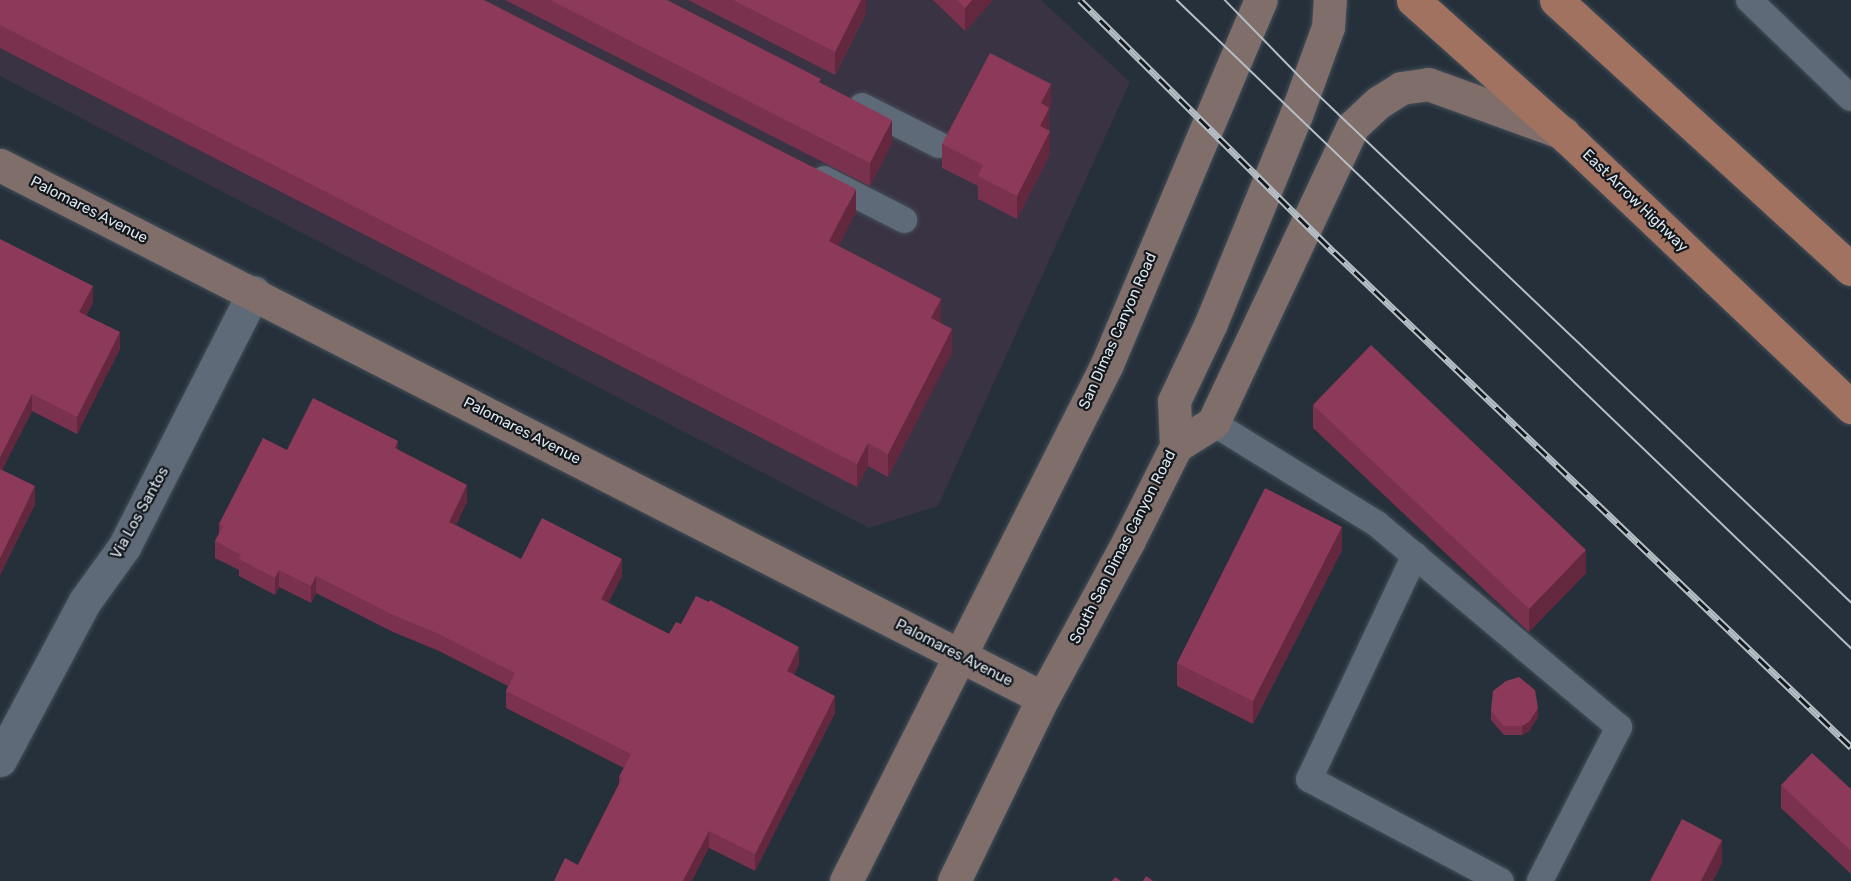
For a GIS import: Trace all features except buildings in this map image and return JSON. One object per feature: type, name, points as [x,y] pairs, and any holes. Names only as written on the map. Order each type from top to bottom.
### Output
[{"type":"main road","name":"San Dimas Canyon Road","points":[[960,656],[1107,364],[1261,0]]},
{"type":"main road","name":"South San Dimas Canyon Road","points":[[954,881],[1043,698],[1128,542],[1176,446],[1174,401],[1211,323],[1296,115],[1328,27],[1330,0]]},
{"type":"main road","name":"East Arrow Highway","points":[[1413,0],[1563,134],[1851,407]]},
{"type":"main road","points":[[1556,0],[1851,269]]},
{"type":"main road","points":[[1176,446],[1213,423],[1347,136],[1353,126],[1379,102],[1401,88],[1428,84],[1563,134]]},
{"type":"main road","name":"Palomares Avenue","points":[[0,165],[254,292],[1043,698]]},
{"type":"main road","points":[[846,881],[960,656]]},
{"type":"street","name":"Via Los Santos","points":[[0,760],[85,601],[124,547],[254,292]]},
{"type":"lane","points":[[1749,0],[1851,98]]},
{"type":"lane","points":[[844,97],[939,145]]},
{"type":"lane","points":[[799,166],[904,220]]},
{"type":"lane","points":[[1213,423],[1377,524],[1619,727],[1540,881]]},
{"type":"lane","points":[[1414,555],[1309,779],[1501,881]]},
{"type":"shaded area","points":[[0,0],[1041,0],[1130,82],[938,506],[869,528],[0,76]]},
{"type":"tram line","points":[[1177,0],[1851,648]]},
{"type":"tram line","points":[[1225,0],[1307,84],[1851,602]]},
{"type":"railway","points":[[1080,0],[1334,252],[1851,747]]}]
